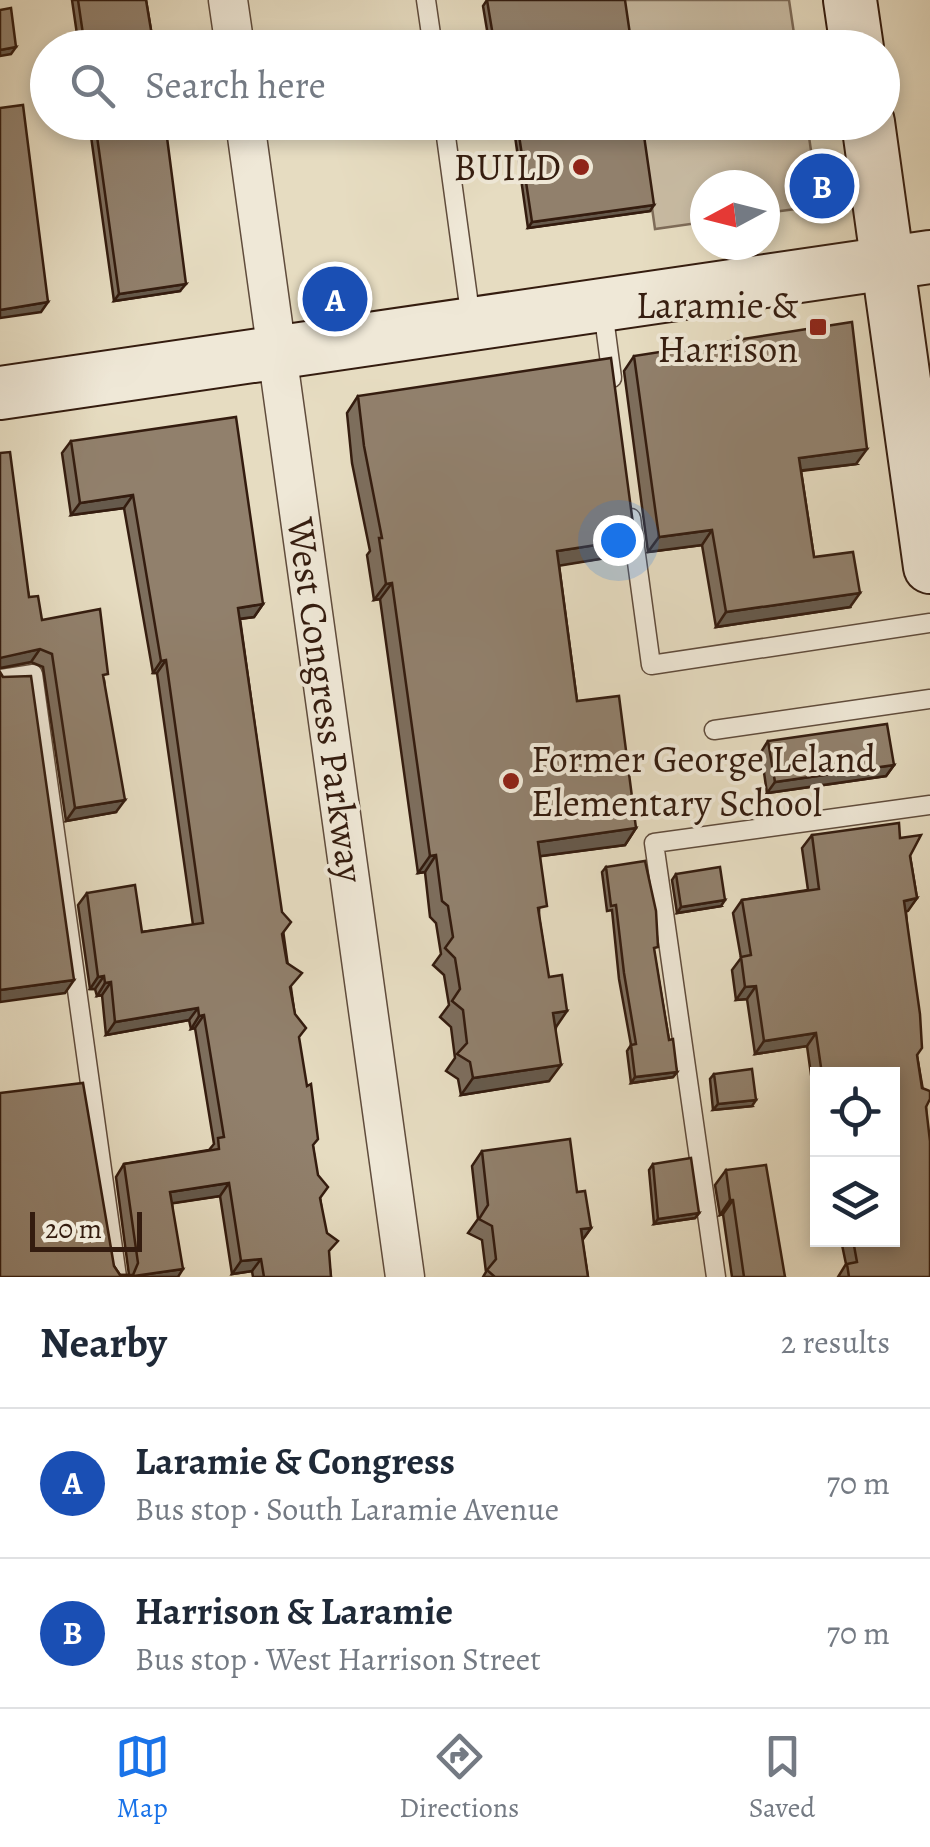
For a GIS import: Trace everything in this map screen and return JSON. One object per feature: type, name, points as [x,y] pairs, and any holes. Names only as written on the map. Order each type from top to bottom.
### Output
[{"type":"street","points":[[228,0],[232,30]]},
{"type":"street","points":[[850,0],[854,30]]},
{"type":"street","name":"West Congress Parkway","points":[[249,140],[404,1277]]},
{"type":"street","points":[[873,140],[909,260],[930,566]]},
{"type":"street","points":[[0,393],[909,260]]},
{"type":"lane","points":[[426,0],[430,30]]},
{"type":"lane","points":[[446,140],[472,324]]},
{"type":"lane","points":[[602,304],[616,404]]},
{"type":"lane","points":[[628,497],[651,664],[930,623]]},
{"type":"lane","points":[[0,679],[33,674],[117,1277]]},
{"type":"lane","points":[[714,730],[930,699]]},
{"type":"lane","points":[[716,1277],[654,844],[930,805]]},
{"type":"shaded area","points":[[624,0],[789,0],[793,30],[628,30]]},
{"type":"shaded area","points":[[642,140],[809,140],[819,206],[780,211],[780,170],[690,170],[690,224],[655,229]]},
{"type":"building","points":[[78,0],[146,0],[151,30],[82,30]]},
{"type":"building","name":"BUILD","points":[[487,0],[625,0],[629,30],[492,30]]},
{"type":"building","points":[[11,8],[16,47],[0,50],[0,10]]},
{"type":"building","points":[[23,105],[48,302],[0,310],[0,108]]},
{"type":"building","points":[[98,140],[167,140],[186,284],[119,294]]},
{"type":"building","name":"BUILD","points":[[520,140],[645,140],[654,205],[532,222]]},
{"type":"building","points":[[852,322],[867,449],[799,458],[814,557],[853,552],[860,593],[726,612],[712,530],[659,537],[634,356]]},
{"type":"building","points":[[611,358],[635,539],[557,551],[577,701],[619,696],[636,828],[538,842],[547,906],[538,908],[549,977],[562,975],[567,1011],[553,1013],[561,1065],[473,1078],[470,1062],[457,1054],[467,1043],[463,1010],[452,1001],[460,989],[455,958],[445,948],[453,937],[448,906],[442,901],[436,855],[430,856],[392,583],[386,584],[358,396]]},
{"type":"building","points":[[236,417],[263,604],[238,608],[282,912],[291,922],[282,934],[287,963],[302,973],[290,987],[295,1014],[306,1028],[299,1037],[307,1086],[311,1084],[318,1139],[313,1145],[318,1175],[328,1187],[320,1198],[327,1233],[338,1241],[329,1251],[331,1277],[264,1277],[261,1259],[241,1261],[229,1183],[170,1192],[183,1269],[127,1277],[0,1277],[0,1093],[83,1083],[114,1266],[120,1275],[133,1275],[138,1263],[124,1164],[219,1149],[218,1138],[224,1137],[204,1015],[199,1016],[198,1008],[115,1022],[111,982],[105,983],[104,976],[98,977],[87,893],[135,885],[142,932],[203,923],[166,660],[161,661],[133,495],[80,503],[71,441]]},
{"type":"building","points":[[10,452],[29,597],[38,596],[42,620],[100,609],[108,674],[103,675],[125,800],[75,808],[52,654],[40,649],[0,658],[0,453]]},
{"type":"building","points":[[0,672],[3,677],[31,676],[74,980],[0,990]]},
{"type":"building","points":[[887,724],[894,765],[775,782],[768,741]]},
{"type":"building","points":[[899,823],[900,838],[921,835],[910,856],[917,898],[904,901],[920,1014],[922,1048],[917,1055],[922,1088],[930,1091],[926,1107],[930,1141],[930,1277],[849,1277],[847,1264],[857,1262],[854,1247],[900,1247],[900,1067],[821,1067],[816,1033],[764,1041],[756,986],[745,987],[741,957],[751,955],[742,900],[819,889],[812,835]]},
{"type":"building","points":[[645,861],[656,911],[658,947],[654,948],[677,1072],[635,1077],[631,1045],[636,1044],[616,905],[611,906],[606,867]]},
{"type":"building","points":[[720,867],[725,900],[681,907],[676,874]]},
{"type":"building","points":[[752,1069],[756,1100],[718,1104],[714,1074]]},
{"type":"building","points":[[570,1139],[577,1192],[585,1191],[591,1228],[581,1229],[588,1277],[495,1277],[487,1270],[496,1259],[492,1226],[479,1219],[488,1205],[482,1151]]},
{"type":"building","points":[[691,1158],[699,1213],[658,1219],[653,1164]]},
{"type":"building","points":[[766,1165],[785,1277],[744,1277],[726,1170]]},
{"type":"place","name":"BUILD","points":[[581,167]]},
{"type":"place","name":"Harrison & Laramie","points":[[822,186]]},
{"type":"place","name":"Laramie & Congress","points":[[335,299]]},
{"type":"place","name":"Laramie & Harrison","points":[[818,327]]},
{"type":"place","name":"Former George Leland Elementary School","points":[[511,781]]}]
